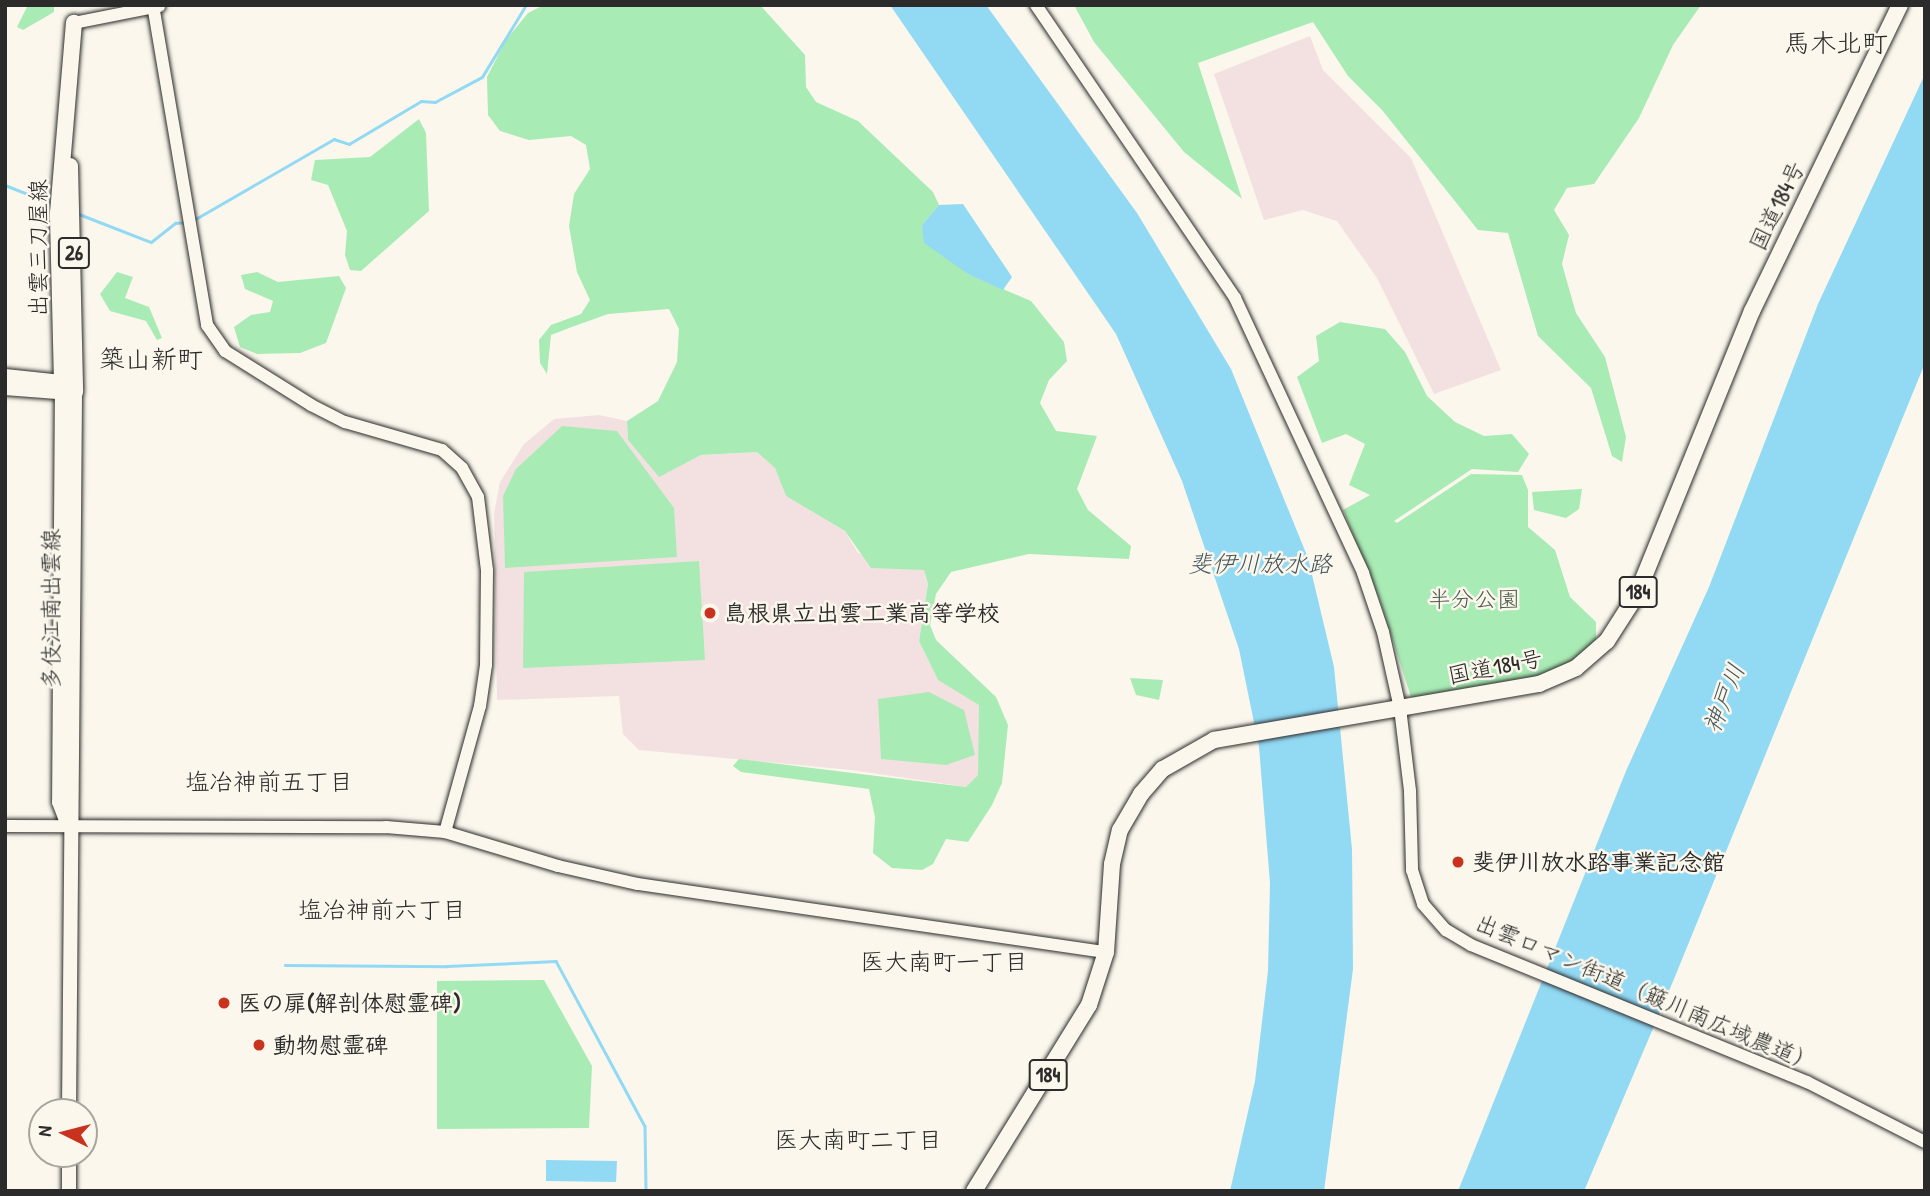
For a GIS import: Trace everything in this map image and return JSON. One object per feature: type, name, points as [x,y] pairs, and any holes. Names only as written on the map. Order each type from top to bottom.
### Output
[{"type":"main road","name":"国道184号","points":[[974,1191],[1089,1005],[1106,952],[1112,864],[1120,830],[1141,793],[1163,769],[1214,740],[1539,684],[1576,668],[1607,641],[1637,594],[1752,311],[1900,5]]},
{"type":"main road","name":"出雲三刀屋線","points":[[66,389],[58,213],[74,23]]},
{"type":"main road","points":[[5,376],[66,389]]},
{"type":"main road","points":[[5,388],[66,389]]},
{"type":"main road","name":"多伎江南出雲線","points":[[66,389],[73,801],[68,827],[69,1098]]},
{"type":"main road","points":[[69,1168],[69,1191]]},
{"type":"street","name":"出雲ロマン街道（簸川南広域農道）","points":[[1036,5],[1236,298],[1363,573],[1383,632],[1400,708],[1410,791],[1412,870],[1423,904],[1446,930],[1506,961],[1807,1082],[1925,1142]]},
{"type":"street","points":[[74,23],[156,6],[207,326],[225,351],[311,405],[345,422],[442,450],[461,468],[478,498],[487,570],[486,665],[480,706],[445,832]]},
{"type":"street","points":[[5,826],[386,827],[445,832],[558,866],[638,884],[1106,952]]},
{"type":"shaded area","points":[[1310,36],[1323,70],[1411,158],[1501,370],[1434,394],[1377,278],[1337,221],[1303,210],[1264,220],[1214,74]]},
{"type":"shaded area","name":"島根県立出雲工業高等学校","points":[[599,415],[627,421],[628,440],[659,476],[701,455],[757,452],[775,468],[786,496],[845,531],[858,553],[924,570],[928,584],[919,641],[938,680],[979,704],[979,775],[967,787],[851,770],[639,750],[623,734],[619,696],[497,700],[494,513],[500,482],[524,444],[554,419]]},
{"type":"green space","points":[[28,5],[54,5],[54,12],[23,30],[17,27]]},
{"type":"green space","points":[[544,5],[760,5],[805,55],[806,87],[816,102],[858,121],[933,192],[939,205],[922,225],[968,274],[1031,301],[1064,342],[1067,361],[1049,380],[1040,403],[1056,431],[1097,436],[1077,489],[1088,510],[1131,546],[1129,559],[1029,554],[951,572],[936,594],[930,625],[936,640],[996,697],[1008,725],[1002,783],[992,805],[968,842],[946,839],[933,864],[922,870],[892,868],[873,853],[875,817],[869,789],[741,772],[733,766],[739,759],[966,787],[978,775],[979,705],[938,680],[919,641],[928,584],[924,570],[871,568],[845,531],[786,496],[775,468],[757,452],[701,455],[659,477],[628,440],[627,421],[658,401],[677,362],[679,329],[669,309],[608,314],[551,335],[547,374],[540,363],[539,340],[551,325],[581,314],[590,300],[577,272],[569,226],[574,194],[590,169],[586,145],[571,136],[529,140],[500,131],[488,115],[487,77],[506,40],[528,13]]},
{"type":"green space","points":[[1074,5],[1701,5],[1673,45],[1639,118],[1594,184],[1567,188],[1554,210],[1569,235],[1562,264],[1576,313],[1605,357],[1626,437],[1622,462],[1612,456],[1591,388],[1538,336],[1508,233],[1478,230],[1382,110],[1348,76],[1313,22],[1198,63],[1242,199],[1184,152],[1094,42]]},
{"type":"green space","points":[[419,119],[426,133],[429,211],[361,271],[350,270],[345,255],[347,231],[328,185],[311,180],[315,160],[370,157]]},
{"type":"green space","points":[[117,272],[133,277],[125,298],[149,307],[162,338],[157,340],[146,321],[110,311],[100,294]]},
{"type":"green space","points":[[257,272],[278,282],[339,276],[346,288],[326,343],[300,353],[257,354],[240,347],[234,327],[251,315],[270,312],[273,301],[245,289],[241,275]]},
{"type":"green space","name":"半分公園","points":[[1340,322],[1385,329],[1405,352],[1427,396],[1455,422],[1484,436],[1512,434],[1529,454],[1518,472],[1472,469],[1394,521],[1397,523],[1471,474],[1522,475],[1528,490],[1528,527],[1555,550],[1570,597],[1596,622],[1596,645],[1549,675],[1463,693],[1411,697],[1379,598],[1343,510],[1370,495],[1349,485],[1365,444],[1346,434],[1322,443],[1297,377],[1319,361],[1316,336]]},
{"type":"green space","points":[[562,426],[617,431],[674,508],[677,557],[505,568],[503,496],[516,469]]},
{"type":"green space","points":[[1582,489],[1579,509],[1566,518],[1534,510],[1532,492]]},
{"type":"green space","points":[[699,561],[705,660],[523,668],[524,572]]},
{"type":"green space","points":[[1130,678],[1163,680],[1159,700],[1136,695]]},
{"type":"green space","points":[[929,692],[964,710],[975,755],[946,765],[881,759],[878,699]]},
{"type":"green space","points":[[544,980],[592,1066],[589,1128],[437,1129],[437,981]]},
{"type":"water","name":"斐伊川放水路","points":[[890,5],[986,5],[1137,213],[1231,369],[1308,558],[1334,667],[1352,849],[1353,969],[1324,1191],[1230,1191],[1255,1081],[1268,971],[1270,883],[1259,747],[1239,649],[1182,481],[1116,334]]},
{"type":"water","name":"神戸川","points":[[1925,74],[1925,363],[1674,979],[1584,1191],[1458,1191],[1626,771],[1709,587],[1818,304]]},
{"type":"water","points":[[963,204],[1012,277],[1003,290],[968,274],[924,243],[922,225],[939,205]]},
{"type":"water","points":[[546,1160],[617,1161],[616,1182],[546,1181]]},
{"type":"waterway","points":[[192,221],[334,139],[349,144],[421,101],[435,102],[482,77],[526,5]]},
{"type":"waterway","points":[[5,185],[53,204]]},
{"type":"waterway","points":[[79,214],[151,242],[175,223],[186,222]]},
{"type":"waterway","points":[[285,965],[447,966],[556,961],[645,1126],[646,1191]]},
{"type":"place","name":"島根県立出雲工業高等学校","points":[[710,613]]},
{"type":"place","name":"斐伊川放水路事業記念館","points":[[1458,862]]},
{"type":"place","name":"医の扉(解剖体慰霊碑)","points":[[224,1003]]},
{"type":"place","name":"動物慰霊碑","points":[[259,1045]]},
{"type":"district","name":"馬木北町","points":[[1836,43]]},
{"type":"district","name":"築山新町","points":[[151,359]]},
{"type":"district","name":"塩冶神前五丁目","points":[[269,782]]},
{"type":"district","name":"塩冶神前六丁目","points":[[382,910]]},
{"type":"district","name":"医大南町一丁目","points":[[944,962]]},
{"type":"district","name":"医大南町二丁目","points":[[858,1140]]}]
